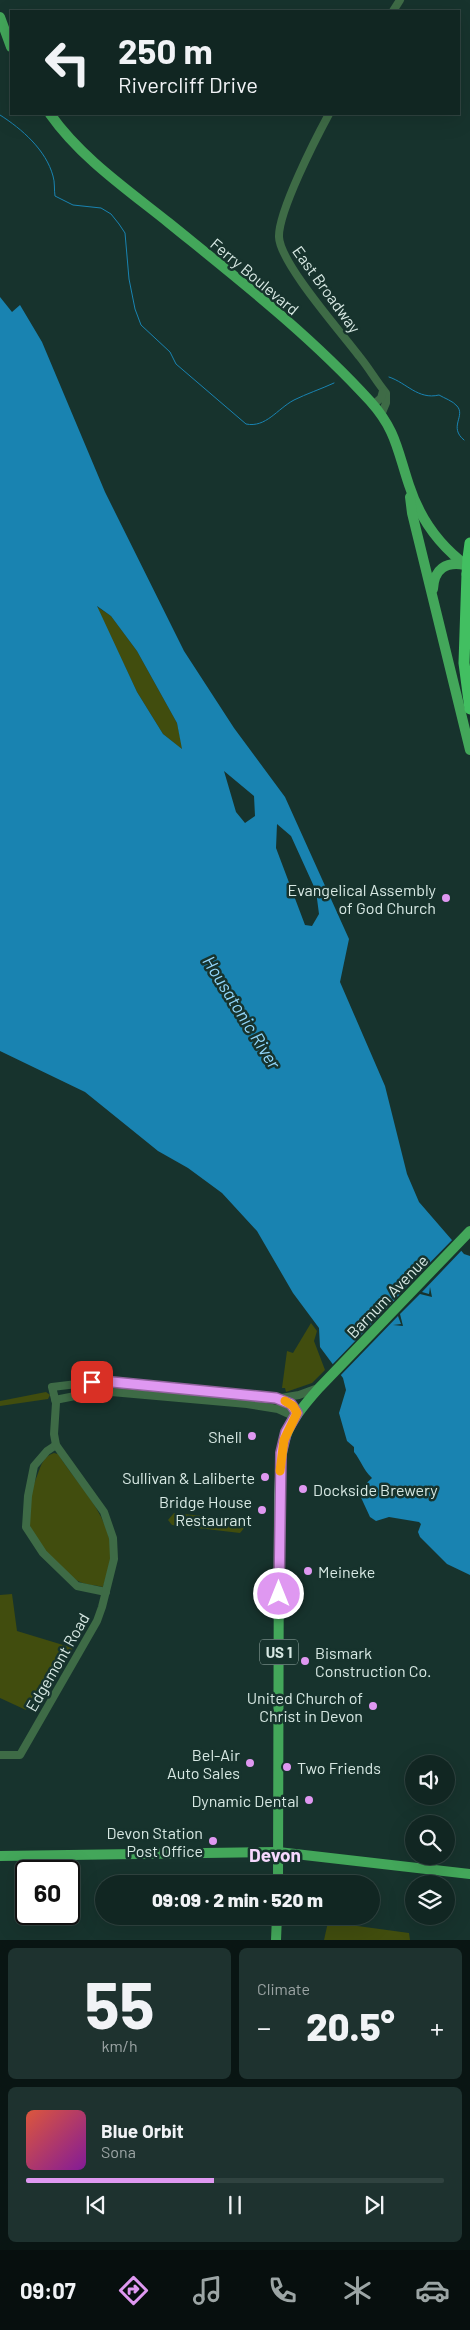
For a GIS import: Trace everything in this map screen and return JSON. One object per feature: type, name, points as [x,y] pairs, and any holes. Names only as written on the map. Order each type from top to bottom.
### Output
[{"type":"highway","points":[[470,543],[464,664],[470,709]]},
{"type":"main road","points":[[0,17],[10,44]]},
{"type":"main road","name":"Ferry Boulevard","points":[[51,115],[84,153],[277,314],[352,382],[389,426],[400,450],[409,484],[412,513],[470,750]]},
{"type":"main road","name":"Ferry Boulevard","points":[[409,484],[430,530],[468,566]]},
{"type":"main road","name":"Ferry Boulevard","points":[[433,598],[433,582],[440,569],[453,563],[468,566]]},
{"type":"main road","name":"Barnum Avenue","points":[[322,1385],[469,1233]]},
{"type":"main road","name":"US 1","points":[[278,1875],[280,1470],[284,1440],[297,1413],[322,1385]]},
{"type":"main road","points":[[0,1856],[278,1852],[470,1874]]},
{"type":"main road","points":[[276,1940],[277,1925]]},
{"type":"street","name":"East Broadway","points":[[328,115],[309,153],[287,208],[280,228],[280,244],[292,267],[384,391]]},
{"type":"street","points":[[373,405],[381,398],[384,391]]},
{"type":"street","points":[[381,415],[387,399],[384,391]]},
{"type":"street","points":[[106,1592],[77,1586],[43,1553],[26,1527],[28,1496],[34,1466],[47,1451],[56,1445],[54,1434],[55,1400],[52,1387],[102,1381],[276,1398],[299,1395],[322,1385]]},
{"type":"street","points":[[92,1382],[92,1392]]},
{"type":"street","points":[[55,1400],[92,1392],[247,1404],[278,1408],[289,1414],[297,1413],[291,1404],[276,1398]]},
{"type":"street","name":"Edgemont Road","points":[[0,1755],[20,1755],[97,1620],[106,1592],[114,1551],[110,1524],[104,1512],[56,1445]]},
{"type":"green space","points":[[96,606],[111,616],[137,651],[177,723],[183,750],[163,734],[137,692]]},
{"type":"green space","points":[[311,1323],[317,1331],[314,1341],[325,1370],[312,1383],[286,1392],[285,1388],[282,1388],[287,1351],[293,1353]]},
{"type":"green space","points":[[95,1384],[244,1398],[241,1401],[96,1387]]},
{"type":"green space","points":[[46,1392],[50,1395],[48,1399],[0,1406],[0,1401]]},
{"type":"green space","points":[[54,1453],[58,1454],[92,1502],[106,1528],[110,1541],[111,1556],[103,1587],[85,1584],[67,1573],[45,1551],[31,1529],[29,1502],[33,1488],[43,1462],[47,1456]]},
{"type":"green space","points":[[174,1513],[242,1520],[245,1527],[240,1533],[172,1525],[168,1520]]},
{"type":"green space","points":[[12,1594],[17,1631],[73,1648],[60,1673],[48,1673],[26,1710],[0,1698],[0,1595]]},
{"type":"green space","points":[[327,1925],[350,1925],[409,1933],[410,1940],[324,1940]]},
{"type":"water","name":"Housatonic River","points":[[0,297],[12,312],[20,305],[42,342],[105,492],[184,651],[234,728],[285,797],[349,939],[340,982],[385,1086],[407,1174],[419,1202],[464,1254],[470,1256],[470,1575],[447,1564],[420,1537],[418,1532],[421,1524],[419,1522],[389,1517],[376,1521],[370,1517],[358,1491],[372,1478],[354,1452],[354,1447],[347,1441],[339,1413],[346,1390],[343,1378],[320,1347],[319,1328],[293,1293],[257,1231],[222,1193],[188,1168],[158,1151],[85,1092],[0,1051]],"holes":[[[97,606],[111,616],[137,651],[177,723],[182,749],[163,734],[137,692]],[[224,771],[254,796],[255,816],[245,823],[236,812]],[[277,824],[291,836],[316,891],[319,914],[312,926],[305,925],[276,848]]]},
{"type":"pier","points":[[454,1238],[463,1249],[422,1292],[429,1294],[430,1287],[432,1297],[420,1294],[400,1314],[403,1326],[393,1325],[401,1324],[398,1316],[339,1377],[330,1367],[388,1307],[380,1304],[379,1312],[378,1302],[390,1305],[409,1284],[406,1272],[416,1273],[409,1275],[411,1282]]},
{"type":"waterway","points":[[0,115],[25,134],[45,157],[54,178],[55,196],[73,205],[101,208],[111,214],[119,224],[125,233],[129,279],[135,309],[141,325],[170,352],[176,364],[246,424],[265,421],[294,400],[334,383]]},
{"type":"waterway","points":[[389,377],[419,393],[432,396],[439,395],[455,404],[460,414],[457,431],[464,440]]},
{"type":"slow traffic","points":[[280,1471],[281,1453],[286,1432],[297,1413],[293,1406],[285,1401]]},
{"type":"place","name":"Evangelical Assembly of God Church","points":[[446,898]]},
{"type":"place","name":"Shell","points":[[252,1436]]},
{"type":"place","name":"Sullivan & Laliberte","points":[[265,1477]]},
{"type":"place","name":"Dockside Brewery","points":[[303,1489]]},
{"type":"place","name":"Bridge House Restaurant","points":[[262,1510]]},
{"type":"place","name":"Meineke","points":[[308,1571]]},
{"type":"place","name":"Bismark Construction Co.","points":[[305,1661]]},
{"type":"place","name":"United Church of Christ in Devon","points":[[373,1706]]},
{"type":"place","name":"Bel-Air Auto Sales","points":[[250,1763]]},
{"type":"place","name":"Two Friends","points":[[287,1767]]},
{"type":"place","name":"Dynamic Dental","points":[[309,1800]]},
{"type":"place","name":"Devon Station Post Office","points":[[213,1841]]},
{"type":"district","name":"Devon","points":[[275,1854]]},
{"type":"route","points":[[92,1382],[102,1381],[246,1394],[276,1398],[286,1401],[293,1406],[297,1413],[286,1432],[281,1453],[279,1594]]}]
